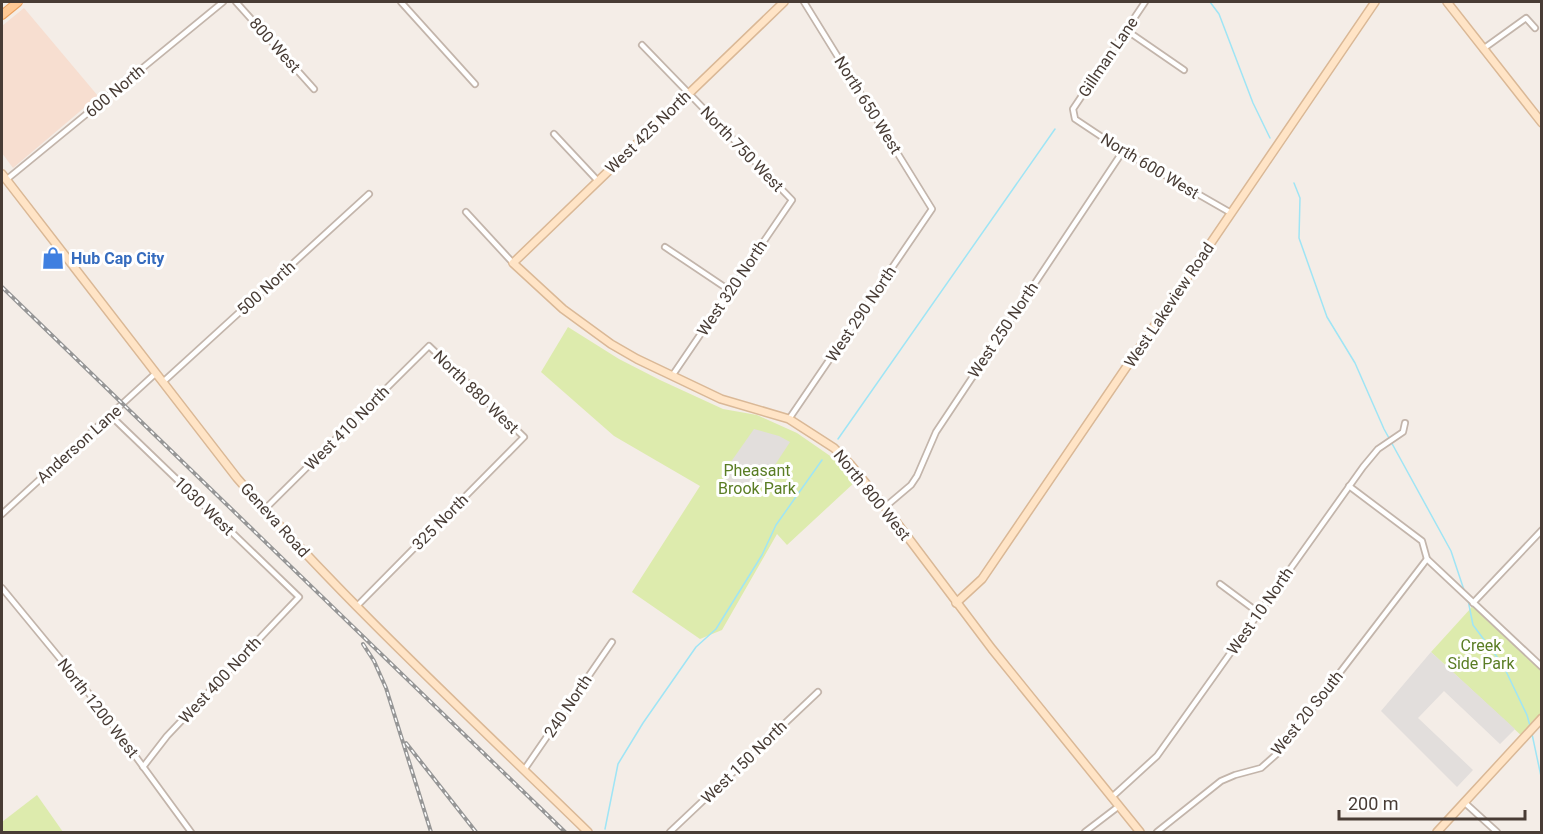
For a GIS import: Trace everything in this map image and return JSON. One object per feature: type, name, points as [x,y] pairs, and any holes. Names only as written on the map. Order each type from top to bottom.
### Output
[{"type":"main road","points":[[2,15],[18,2]]},
{"type":"street","name":"600 North","points":[[4,177],[223,2]]},
{"type":"street","name":"800 West","points":[[236,2],[314,89]]},
{"type":"street","points":[[401,2],[475,84]]},
{"type":"street","name":"West 425 North","points":[[513,263],[784,2]]},
{"type":"street","name":"North 650 West","points":[[804,2],[932,209]]},
{"type":"street","name":"Gillman Lane","points":[[1073,113],[1073,109],[1145,2]]},
{"type":"street","name":"West Lakeview Road","points":[[956,603],[982,579],[1375,2]]},
{"type":"street","points":[[1447,2],[1542,123]]},
{"type":"street","points":[[1483,49],[1526,18],[1535,28]]},
{"type":"street","points":[[1126,30],[1184,70]]},
{"type":"street","name":"North 750 West","points":[[642,45],[792,200]]},
{"type":"street","name":"North 600 West","points":[[1073,113],[1078,123],[1231,213]]},
{"type":"street","points":[[554,134],[598,181]]},
{"type":"street","name":"West 250 North","points":[[885,507],[911,485],[936,432],[1123,151]]},
{"type":"street","name":"Geneva Road","points":[[4,177],[162,382],[265,509],[307,556],[588,832]]},
{"type":"street","name":"500 North","points":[[162,382],[369,194]]},
{"type":"street","name":"West 320 North","points":[[672,376],[792,200]]},
{"type":"street","name":"West 290 North","points":[[789,419],[932,209]]},
{"type":"street","name":"North 800 West","points":[[466,212],[544,293],[586,327],[637,359],[721,399],[789,419],[834,448],[885,507],[956,603],[1140,832]]},
{"type":"street","points":[[665,247],[729,290]]},
{"type":"street","name":"North 880 West","points":[[429,346],[524,437]]},
{"type":"street","name":"West 410 North","points":[[265,509],[429,346]]},
{"type":"street","name":"Anderson Lane","points":[[2,514],[156,373]]},
{"type":"street","name":"1030 West","points":[[110,415],[299,597]]},
{"type":"street","name":"West 10 North","points":[[1112,797],[1157,756],[1349,486],[1378,449],[1402,432],[1404,423]]},
{"type":"street","name":"325 North","points":[[357,606],[524,437]]},
{"type":"street","points":[[1349,486],[1422,540],[1427,559],[1542,667]]},
{"type":"street","points":[[1473,603],[1542,530]]},
{"type":"street","name":"West 20 South","points":[[1157,832],[1221,781],[1261,768],[1279,752],[1427,559]]},
{"type":"street","points":[[1220,584],[1259,613]]},
{"type":"street","name":"North 1200 West","points":[[2,588],[95,701],[191,832]]},
{"type":"street","name":"West 400 North","points":[[143,767],[167,736],[299,597]]},
{"type":"street","name":"240 North","points":[[524,770],[612,642]]},
{"type":"street","name":"West 150 North","points":[[670,832],[818,692]]},
{"type":"street","points":[[1437,832],[1542,718]]},
{"type":"street","points":[[1464,802],[1497,832]]},
{"type":"street","points":[[1085,832],[1119,806]]},
{"type":"shaded area","points":[[24,8],[98,96],[13,168],[2,153],[2,26]]},
{"type":"shaded area","points":[[754,429],[779,436],[790,442],[754,497],[721,476]]},
{"type":"shaded area","points":[[1431,652],[1515,729],[1500,744],[1444,691],[1418,718],[1473,770],[1457,787],[1381,711]]},
{"type":"green space","name":"Pheasant Brook Park","points":[[568,327],[619,359],[660,380],[723,409],[757,415],[797,433],[836,460],[855,482],[787,545],[777,534],[722,630],[700,639],[632,592],[700,486],[614,436],[541,372]]},
{"type":"green space","name":"Creek Side Park","points":[[1473,603],[1541,667],[1541,718],[1524,738],[1431,652]]},
{"type":"green space","points":[[37,795],[63,832],[2,832],[2,822]]},
{"type":"waterway","points":[[1210,2],[1219,14],[1253,103],[1270,138]]},
{"type":"waterway","points":[[838,439],[1055,129]]},
{"type":"waterway","points":[[1294,183],[1300,198],[1299,238],[1327,317],[1355,363],[1384,429],[1451,551],[1465,593]]},
{"type":"waterway","points":[[605,829],[618,764],[643,723],[696,647],[716,629],[762,555],[776,525],[822,460]]},
{"type":"waterway","points":[[1468,600],[1473,625],[1503,665],[1530,726]]},
{"type":"waterway","points":[[1532,734],[1542,781]]},
{"type":"railway","points":[[2,287],[565,832]]},
{"type":"railway","points":[[363,644],[374,661],[386,688],[431,832]]},
{"type":"railway","points":[[406,743],[476,832]]},
{"type":"place","name":"Hub Cap City","points":[[53,258]]}]
